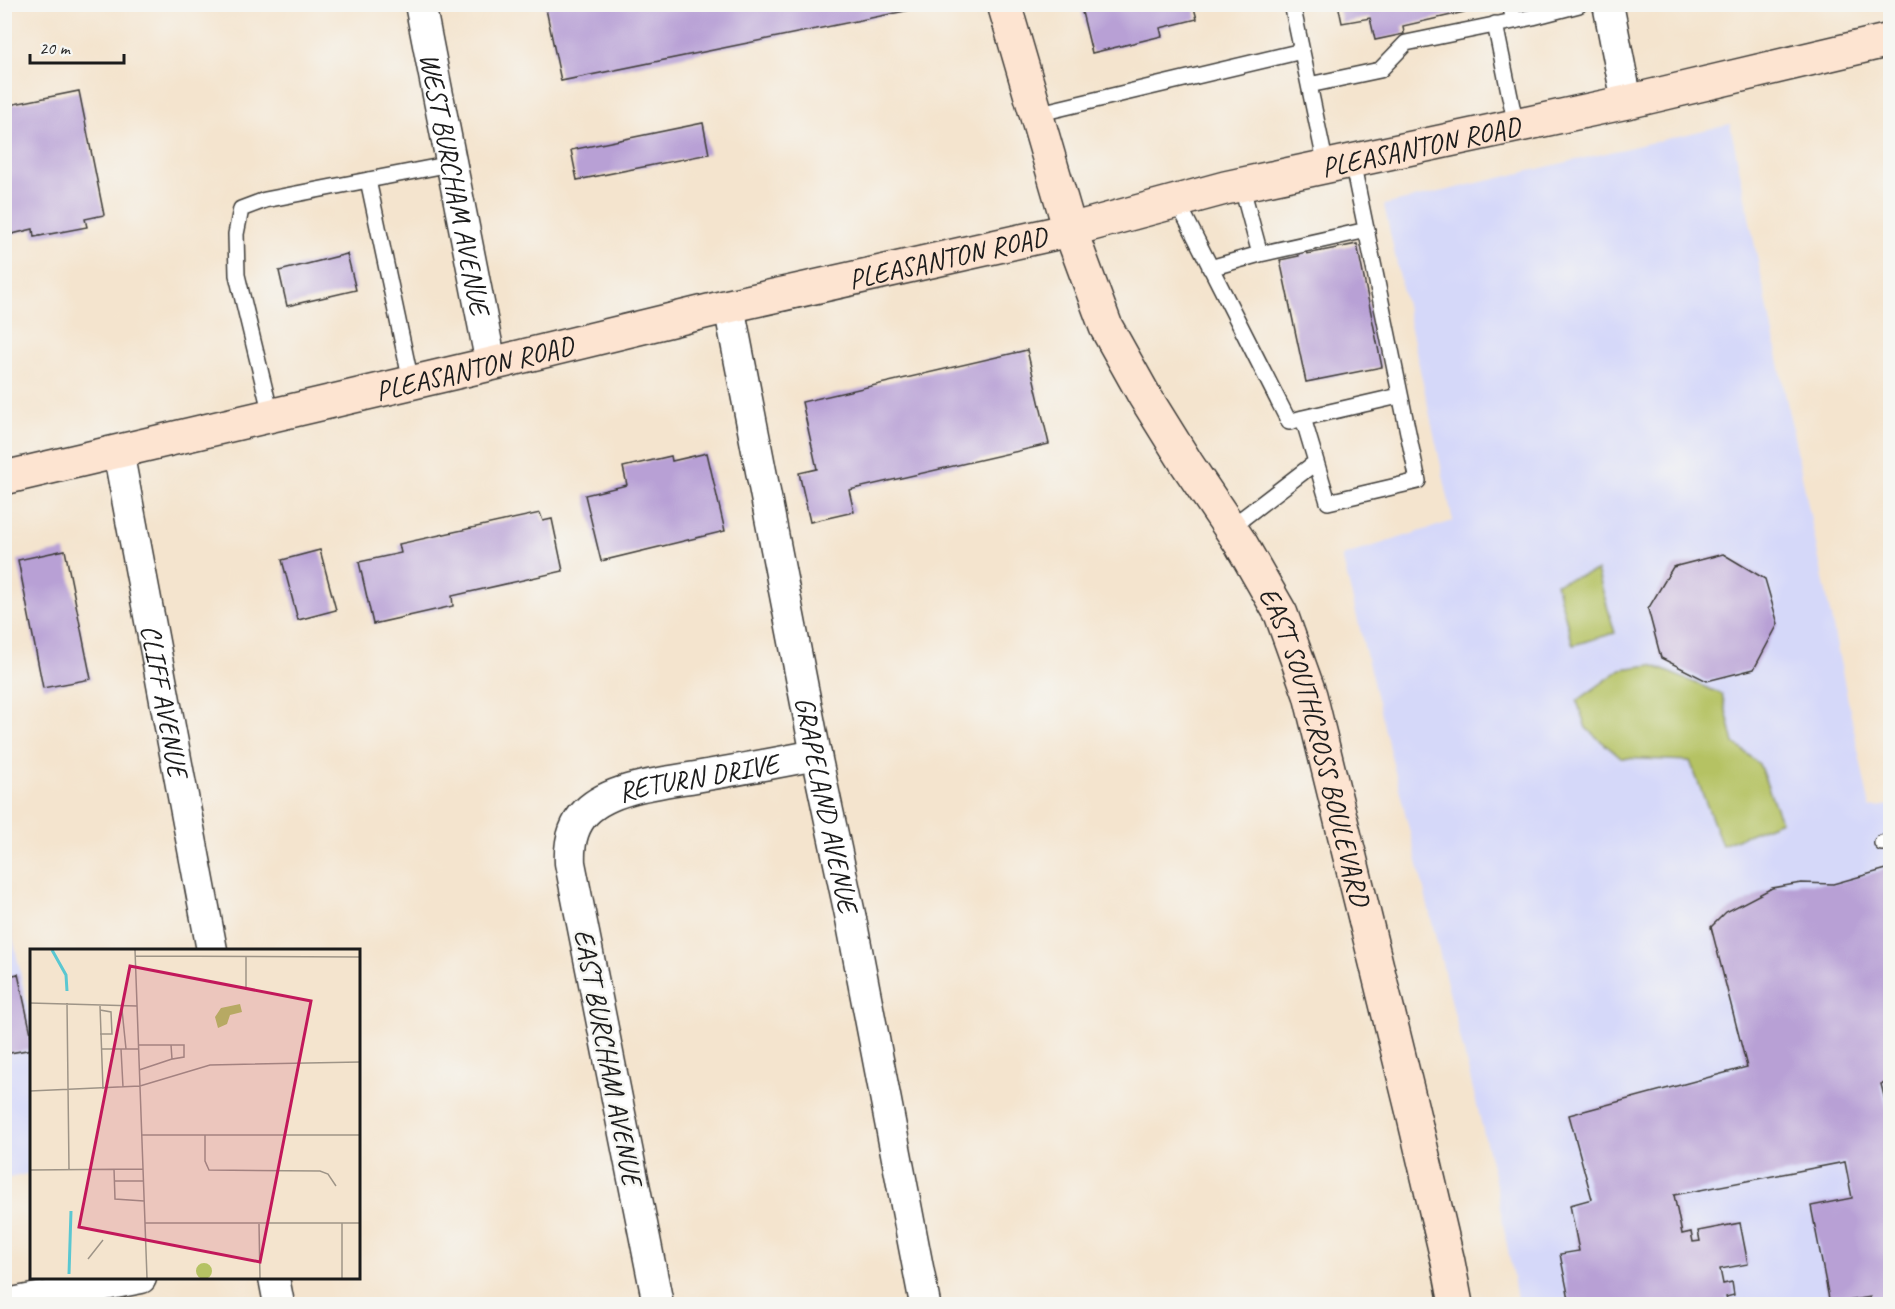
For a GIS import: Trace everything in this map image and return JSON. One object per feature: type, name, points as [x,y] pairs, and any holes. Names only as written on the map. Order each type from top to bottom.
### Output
[{"type":"main road","name":"EAST SOUTHCROSS BOULEVARD","points":[[1004,4],[1070,230],[1106,327],[1144,395],[1230,528],[1281,614],[1310,695],[1411,1105],[1456,1305]]},
{"type":"main road","name":"PLEASANTON ROAD","points":[[4,478],[729,306],[1070,230],[1241,184],[1627,102],[1890,40]]},
{"type":"street","name":"WEST BURCHAM AVENUE","points":[[420,4],[491,364]]},
{"type":"street","points":[[1608,4],[1627,102]]},
{"type":"street","name":"GRAPELAND AVENUE","points":[[729,306],[925,1305]]},
{"type":"street","name":"CLIFF AVENUE","points":[[118,451],[212,949]]},
{"type":"street","name":"RETURN DRIVE","points":[[585,813],[599,802],[632,789],[816,755]]},
{"type":"street","name":"EAST BURCHAM AVENUE","points":[[585,813],[573,830],[570,863],[658,1305]]},
{"type":"street","points":[[7,1305],[136,1279]]},
{"type":"street","points":[[274,1279],[279,1305]]},
{"type":"lane","points":[[1292,4],[1309,85],[1367,230],[1418,481],[1328,502],[1303,418]]},
{"type":"lane","points":[[1510,4],[1514,21]]},
{"type":"lane","points":[[1309,85],[1380,70],[1406,43],[1579,5]]},
{"type":"lane","points":[[1495,24],[1516,126]]},
{"type":"lane","points":[[1036,114],[1302,51]]},
{"type":"lane","points":[[271,415],[237,275],[236,234],[241,209],[265,200],[451,164]]},
{"type":"lane","points":[[368,180],[411,382]]},
{"type":"lane","points":[[1241,184],[1260,254]]},
{"type":"lane","points":[[1177,201],[1289,422],[1399,396]]},
{"type":"lane","points":[[1210,268],[1260,254],[1367,230]]},
{"type":"lane","points":[[1230,528],[1316,462]]},
{"type":"shaded area","points":[[1730,124],[1870,808],[1890,805],[1890,1304],[1518,1304],[1494,1175],[1342,556],[1453,521],[1384,205]]},
{"type":"shaded area","points":[[4,895],[30,1018],[30,1173],[5,1179]]},
{"type":"green space","points":[[1597,571],[1615,633],[1573,645],[1556,583]]},
{"type":"green space","points":[[1651,665],[1722,694],[1734,743],[1759,764],[1781,821],[1722,845],[1690,761],[1621,758],[1586,728],[1577,701],[1621,669]]},
{"type":"building","points":[[545,4],[929,4],[930,6],[561,81]]},
{"type":"building","points":[[1080,4],[1193,4],[1197,19],[1160,28],[1162,36],[1092,53]]},
{"type":"building","points":[[1338,4],[1495,5],[1403,26],[1404,34],[1375,40],[1370,18],[1342,23]]},
{"type":"building","points":[[79,91],[104,215],[85,219],[87,227],[34,237],[33,229],[12,234],[4,195],[4,106]]},
{"type":"building","points":[[703,123],[709,154],[577,180],[571,150]]},
{"type":"building","points":[[1357,244],[1382,367],[1306,382],[1280,260],[1299,256],[1298,251],[1305,249],[1307,254]]},
{"type":"building","points":[[347,254],[356,290],[287,306],[279,271]]},
{"type":"building","points":[[1027,350],[1049,444],[849,490],[854,512],[810,522],[799,473],[817,469],[802,402]]},
{"type":"building","points":[[707,453],[725,531],[601,561],[585,495],[627,485],[623,467],[671,456],[672,461]]},
{"type":"building","points":[[540,513],[543,521],[552,519],[563,571],[452,596],[453,606],[373,624],[359,562],[401,553],[399,544]]},
{"type":"building","points":[[65,550],[91,679],[43,688],[18,560]]},
{"type":"building","points":[[320,550],[336,610],[298,620],[282,560]]},
{"type":"building","points":[[1723,554],[1765,579],[1778,624],[1754,669],[1707,681],[1661,658],[1648,609],[1673,567]]},
{"type":"building","points":[[1890,868],[1890,1082],[1881,1084],[1890,1120],[1890,1304],[1871,1304],[1870,1297],[1830,1304],[1811,1206],[1852,1198],[1845,1162],[1674,1195],[1682,1234],[1691,1232],[1693,1242],[1700,1241],[1698,1231],[1740,1223],[1748,1264],[1720,1269],[1723,1284],[1732,1282],[1734,1295],[1726,1297],[1728,1304],[1570,1304],[1560,1254],[1579,1251],[1570,1205],[1592,1199],[1569,1115],[1747,1067],[1711,927],[1726,912],[1772,888],[1801,883],[1833,884]]},
{"type":"building","points":[[18,974],[30,1029],[30,1049],[4,1054],[4,977]]}]
